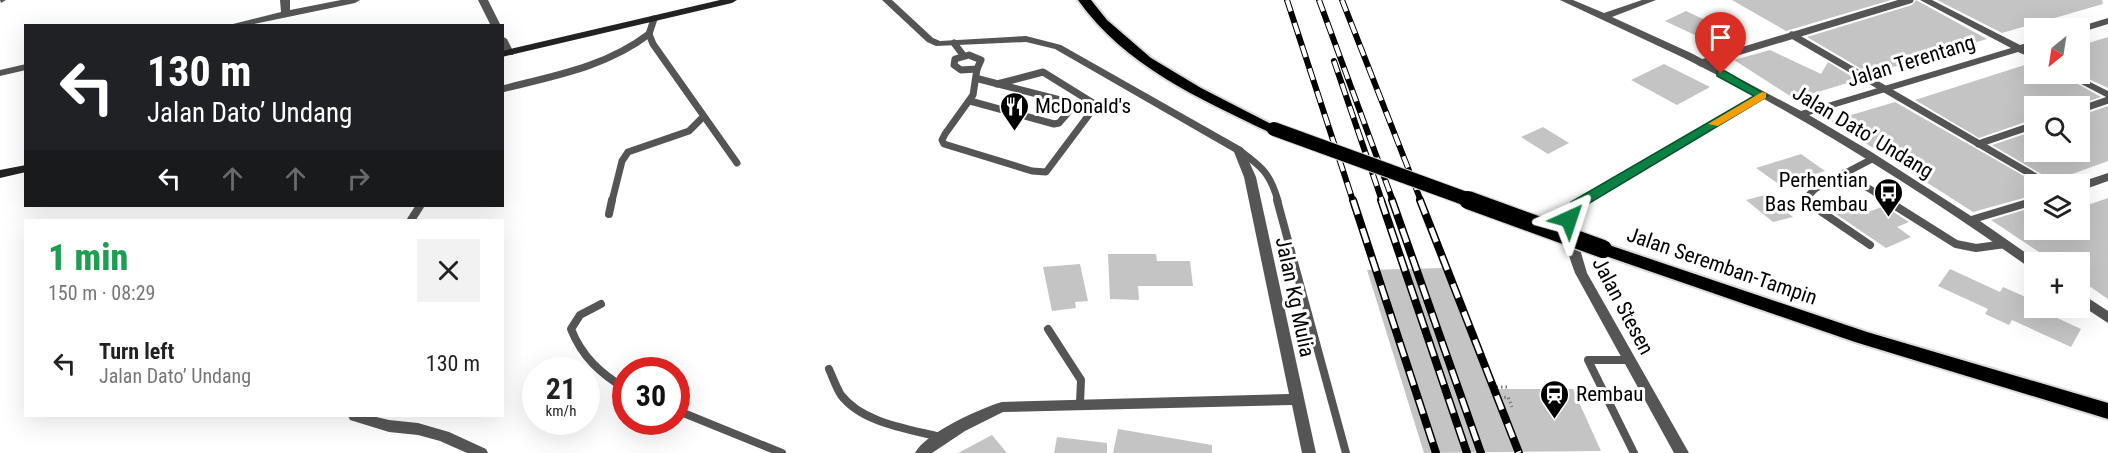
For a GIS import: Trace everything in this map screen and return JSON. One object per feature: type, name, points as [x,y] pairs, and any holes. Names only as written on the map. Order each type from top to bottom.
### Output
[{"type":"highway","name":"Jalan Seremban-Tampin","points":[[1084,0],[1119,38],[1162,72],[1274,129],[1604,249],[1861,337],[2108,411]]},
{"type":"main road","points":[[506,54],[728,0]]},
{"type":"main road","points":[[0,174],[24,168]]},
{"type":"street","points":[[285,0],[286,14]]},
{"type":"street","points":[[238,24],[355,0]]},
{"type":"street","points":[[483,0],[495,24]]},
{"type":"street","points":[[887,0],[933,43],[954,44],[1026,39],[1058,47],[1239,150]]},
{"type":"street","name":"Jalan Dato’ Undang","points":[[1565,0],[1605,16],[1701,63],[1799,115],[1971,220],[2024,258]]},
{"type":"street","points":[[1605,16],[1648,0]]},
{"type":"street","points":[[1925,0],[2024,51]]},
{"type":"street","points":[[2090,27],[2108,21]]},
{"type":"street","name":"Jalan Terentang","points":[[1799,115],[2024,47]]},
{"type":"street","points":[[0,73],[24,67]]},
{"type":"street","points":[[2088,84],[2108,94]]},
{"type":"street","name":"Jalan Stesen","points":[[1682,453],[1581,273],[1572,249],[1569,219],[1576,206],[1762,96]]},
{"type":"street","name":"Jalan Kg Mulia","points":[[1239,150],[1250,177],[1309,453]]},
{"type":"street","points":[[2090,183],[2108,177]]},
{"type":"street","points":[[1971,220],[2024,204]]},
{"type":"street","points":[[2090,305],[2108,318]]},
{"type":"street","points":[[922,453],[940,437],[1002,407],[1080,403],[1297,399]]},
{"type":"street","points":[[358,417],[389,426],[418,429],[444,436],[481,453]]},
{"type":"lane","points":[[1701,63],[1910,0]]},
{"type":"lane","points":[[504,88],[598,62],[636,47],[650,34],[654,19]]},
{"type":"lane","points":[[650,34],[703,117],[737,163]]},
{"type":"lane","points":[[1792,35],[2030,174]]},
{"type":"lane","points":[[954,44],[963,56]]},
{"type":"lane","points":[[974,55],[982,63],[976,69],[961,70],[954,65],[955,59],[963,56],[974,55]]},
{"type":"lane","points":[[976,69],[979,79],[970,100],[945,134],[942,141],[944,144],[1032,171],[1046,172],[1094,108],[1094,104],[1043,72],[997,84]]},
{"type":"lane","points":[[970,100],[1054,124],[1059,123],[1073,107],[1068,102],[979,79]]},
{"type":"lane","points":[[2090,106],[2108,100]]},
{"type":"lane","points":[[609,214],[622,161],[628,152],[689,131],[703,117]]},
{"type":"lane","points":[[1978,144],[2024,128]]},
{"type":"lane","points":[[1239,150],[1264,169],[1272,180],[1346,453]]},
{"type":"lane","points":[[1870,245],[1813,206],[1808,196],[1815,189],[1872,159]]},
{"type":"lane","points":[[1845,173],[1956,244],[1976,248],[2005,244]]},
{"type":"lane","points":[[601,304],[580,315],[572,329],[576,344],[592,365],[612,379]]},
{"type":"lane","points":[[1048,329],[1081,380],[1080,403]]},
{"type":"lane","points":[[1630,360],[1588,360],[1634,453]]},
{"type":"lane","points":[[829,369],[843,397],[868,414],[905,429],[940,437]]},
{"type":"lane","points":[[690,416],[782,453]]},
{"type":"path","points":[[1507,387],[1496,387],[1500,398],[1508,397],[1512,407]]},
{"type":"building","points":[[1732,0],[1891,0],[1786,31]]},
{"type":"building","points":[[1916,0],[1987,39],[1870,74],[1807,37],[1912,5]]},
{"type":"building","points":[[1937,0],[2102,0],[2103,4],[2054,18],[2024,18],[2024,27],[2002,33]]},
{"type":"building","points":[[1686,11],[1720,27],[1699,37],[1665,21]]},
{"type":"building","points":[[2108,37],[2108,88],[2090,80],[2090,43]]},
{"type":"building","points":[[1770,50],[1821,74],[1828,62],[1857,80],[1795,99],[1734,60]]},
{"type":"building","points":[[1664,64],[1710,87],[1677,105],[1631,80]]},
{"type":"building","points":[[2024,65],[2024,84],[2078,84],[2101,97],[2090,101],[2090,96],[2024,96],[2024,122],[1979,138],[1915,100]]},
{"type":"building","points":[[1895,102],[2024,176],[2024,198],[1973,212],[1831,121]]},
{"type":"building","points":[[2108,106],[2108,161],[2072,174],[2041,174],[1992,145],[2024,134],[2024,162],[2090,162],[2090,112]]},
{"type":"building","points":[[1543,127],[1569,143],[1548,154],[1521,137]]},
{"type":"building","points":[[1801,154],[1825,171],[1780,185],[1756,168]]},
{"type":"building","points":[[1765,195],[1793,217],[1773,222],[1746,200]]},
{"type":"building","points":[[2108,198],[2108,299],[2090,287],[2090,252],[2039,252],[1991,220],[2024,210],[2024,240],[2090,240],[2090,204]]},
{"type":"building","points":[[1856,202],[1871,211],[1884,206],[1909,222],[1897,227],[1911,237],[1886,248],[1833,212]]},
{"type":"building","points":[[1108,254],[1156,254],[1157,261],[1190,261],[1193,286],[1138,286],[1139,300],[1110,299]]},
{"type":"building","points":[[1080,264],[1088,301],[1075,302],[1076,308],[1052,311],[1043,267]]},
{"type":"building","points":[[1445,268],[1492,389],[1573,389],[1601,451],[1424,453],[1367,270]]},
{"type":"building","points":[[1950,269],[2000,292],[2003,287],[2024,296],[2024,318],[2057,318],[2081,329],[2071,347],[2012,320],[2009,325],[1985,314],[1988,309],[1938,286]]},
{"type":"building","points":[[1118,429],[1212,445],[1212,453],[1113,453]]},
{"type":"building","points":[[992,435],[1007,453],[958,453]]},
{"type":"building","points":[[1057,437],[1107,443],[1107,453],[1054,453]]},
{"type":"railway","points":[[1287,0],[1353,201]]},
{"type":"railway","points":[[1319,0],[1393,201]]},
{"type":"railway","points":[[1342,0],[1421,201]]},
{"type":"railway","points":[[1334,61],[1382,201]]},
{"type":"railway","points":[[1353,200],[1436,453]]},
{"type":"railway","points":[[1381,200],[1467,453]]},
{"type":"railway","points":[[1392,200],[1481,453]]},
{"type":"railway","points":[[1420,200],[1519,453]]},
{"type":"slow traffic","points":[[1714,124],[1762,96]]},
{"type":"place","name":"McDonald's","points":[[1014,132]]},
{"type":"place","name":"Perhentian Bas Rembau","points":[[1889,218]]},
{"type":"place","name":"Rembau","points":[[1555,420]]},
{"type":"route","points":[[1569,219],[1576,206],[1621,177],[1762,96],[1721,74]]}]
